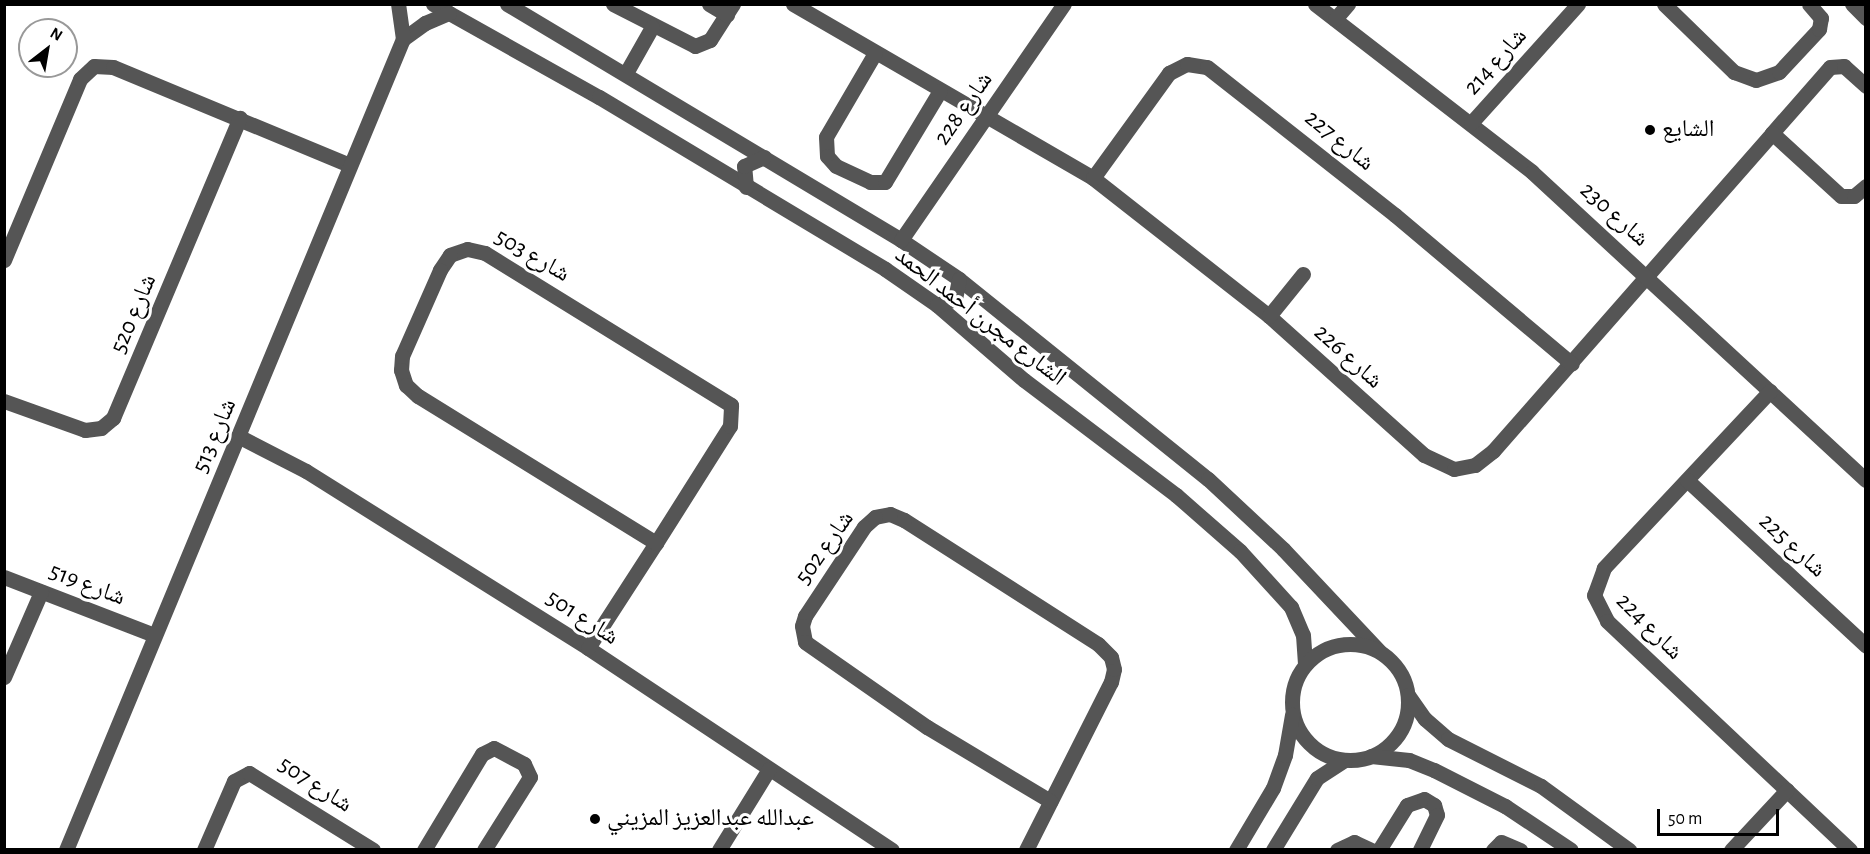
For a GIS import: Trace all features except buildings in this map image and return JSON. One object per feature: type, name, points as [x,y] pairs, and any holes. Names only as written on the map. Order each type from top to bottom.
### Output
[{"type":"street","points":[[398,4],[403,39],[425,23],[449,13]]},
{"type":"street","name":"الشارع مجرن أحمد الحمد","points":[[433,4],[599,97],[937,305],[1024,380],[1176,495],[1240,551],[1291,607],[1303,635],[1305,665]]},
{"type":"street","name":"الشارع مجرن أحمد الحمد","points":[[507,4],[626,73],[901,240],[959,279],[1208,479],[1283,549],[1380,652]]},
{"type":"street","points":[[613,4],[652,27],[695,46],[710,40],[730,10],[709,4]]},
{"type":"street","name":"شارع 226","points":[[793,4],[940,91],[1033,140],[1093,178],[1269,316],[1424,455],[1454,469],[1485,459],[1572,364],[1830,67],[1844,66],[1864,81]]},
{"type":"street","name":"شارع 228","points":[[901,240],[1064,4]]},
{"type":"street","name":"شارع 230","points":[[1315,4],[1471,123],[1648,276],[1866,480]]},
{"type":"street","points":[[1335,19],[1348,4]]},
{"type":"street","name":"شارع 214","points":[[1471,123],[1578,4]]},
{"type":"street","points":[[1664,4],[1734,72],[1756,80],[1779,72],[1819,29],[1821,18],[1809,4]]},
{"type":"street","points":[[1852,4],[1866,18]]},
{"type":"street","points":[[626,73],[652,27]]},
{"type":"street","name":"شارع 513","points":[[66,849],[154,634],[240,437],[403,39]]},
{"type":"street","points":[[875,53],[826,137],[825,150],[836,166],[875,183],[889,179],[940,91]]},
{"type":"street","name":"شارع 227","points":[[1093,178],[1169,73],[1187,64],[1207,67],[1395,215],[1572,364]]},
{"type":"street","points":[[4,260],[80,79],[88,69],[100,65],[112,67],[240,118],[350,165]]},
{"type":"street","name":"شارع 520","points":[[4,401],[85,430],[100,428],[113,418],[240,118]]},
{"type":"street","points":[[1772,133],[1841,196],[1854,196],[1866,186]]},
{"type":"street","points":[[746,187],[744,166],[764,157]]},
{"type":"street","name":"شارع 503","points":[[588,648],[656,543],[730,426],[731,405],[485,253],[468,249],[450,255],[440,270],[402,356],[401,370],[406,385],[418,396],[656,543]]},
{"type":"street","points":[[1269,316],[1303,274]]},
{"type":"street","points":[[937,305],[955,299],[959,279]]},
{"type":"street","name":"شارع 224","points":[[1770,391],[1598,576],[1596,605],[1607,621],[1850,849]]},
{"type":"street","name":"شارع 501","points":[[240,437],[306,471],[588,648],[892,849]]},
{"type":"street","name":"شارع 225","points":[[1687,480],[1866,646]]},
{"type":"street","name":"شارع 502","points":[[1026,849],[1112,682],[1114,669],[1111,657],[1098,644],[904,520],[890,514],[875,517],[864,527],[806,616],[802,626],[805,642],[927,727],[1050,801]]},
{"type":"street","name":"شارع 519","points":[[4,577],[154,634]]},
{"type":"street","points":[[4,677],[41,592]]},
{"type":"street","points":[[1236,849],[1279,772],[1292,709],[1292,693],[1305,665],[1332,646],[1349,644],[1380,652],[1393,664],[1408,694],[1425,719],[1448,739],[1541,786],[1629,849]]},
{"type":"street","points":[[1371,756],[1400,732],[1408,694]]},
{"type":"street","points":[[1292,709],[1298,728],[1310,744],[1326,755],[1345,760],[1371,756],[1409,760],[1505,806],[1571,849]]},
{"type":"street","points":[[431,845],[482,754],[498,749],[524,764],[530,777],[484,849]]},
{"type":"street","points":[[1273,849],[1317,778],[1345,760]]},
{"type":"street","points":[[719,849],[769,769]]},
{"type":"street","name":"شارع 507","points":[[204,849],[234,781],[249,772],[374,849]]},
{"type":"street","points":[[1731,849],[1787,790]]},
{"type":"street","points":[[1379,849],[1407,805],[1424,799],[1434,805],[1437,815],[1420,849]]},
{"type":"street","points":[[1337,849],[1354,842],[1371,849]]},
{"type":"street","points":[[1493,849],[1501,842],[1520,849]]},
{"type":"place","name":"الشايع","points":[[1650,130]]},
{"type":"place","name":"عبدالله عبدالعزيز المزيني","points":[[595,819]]}]
